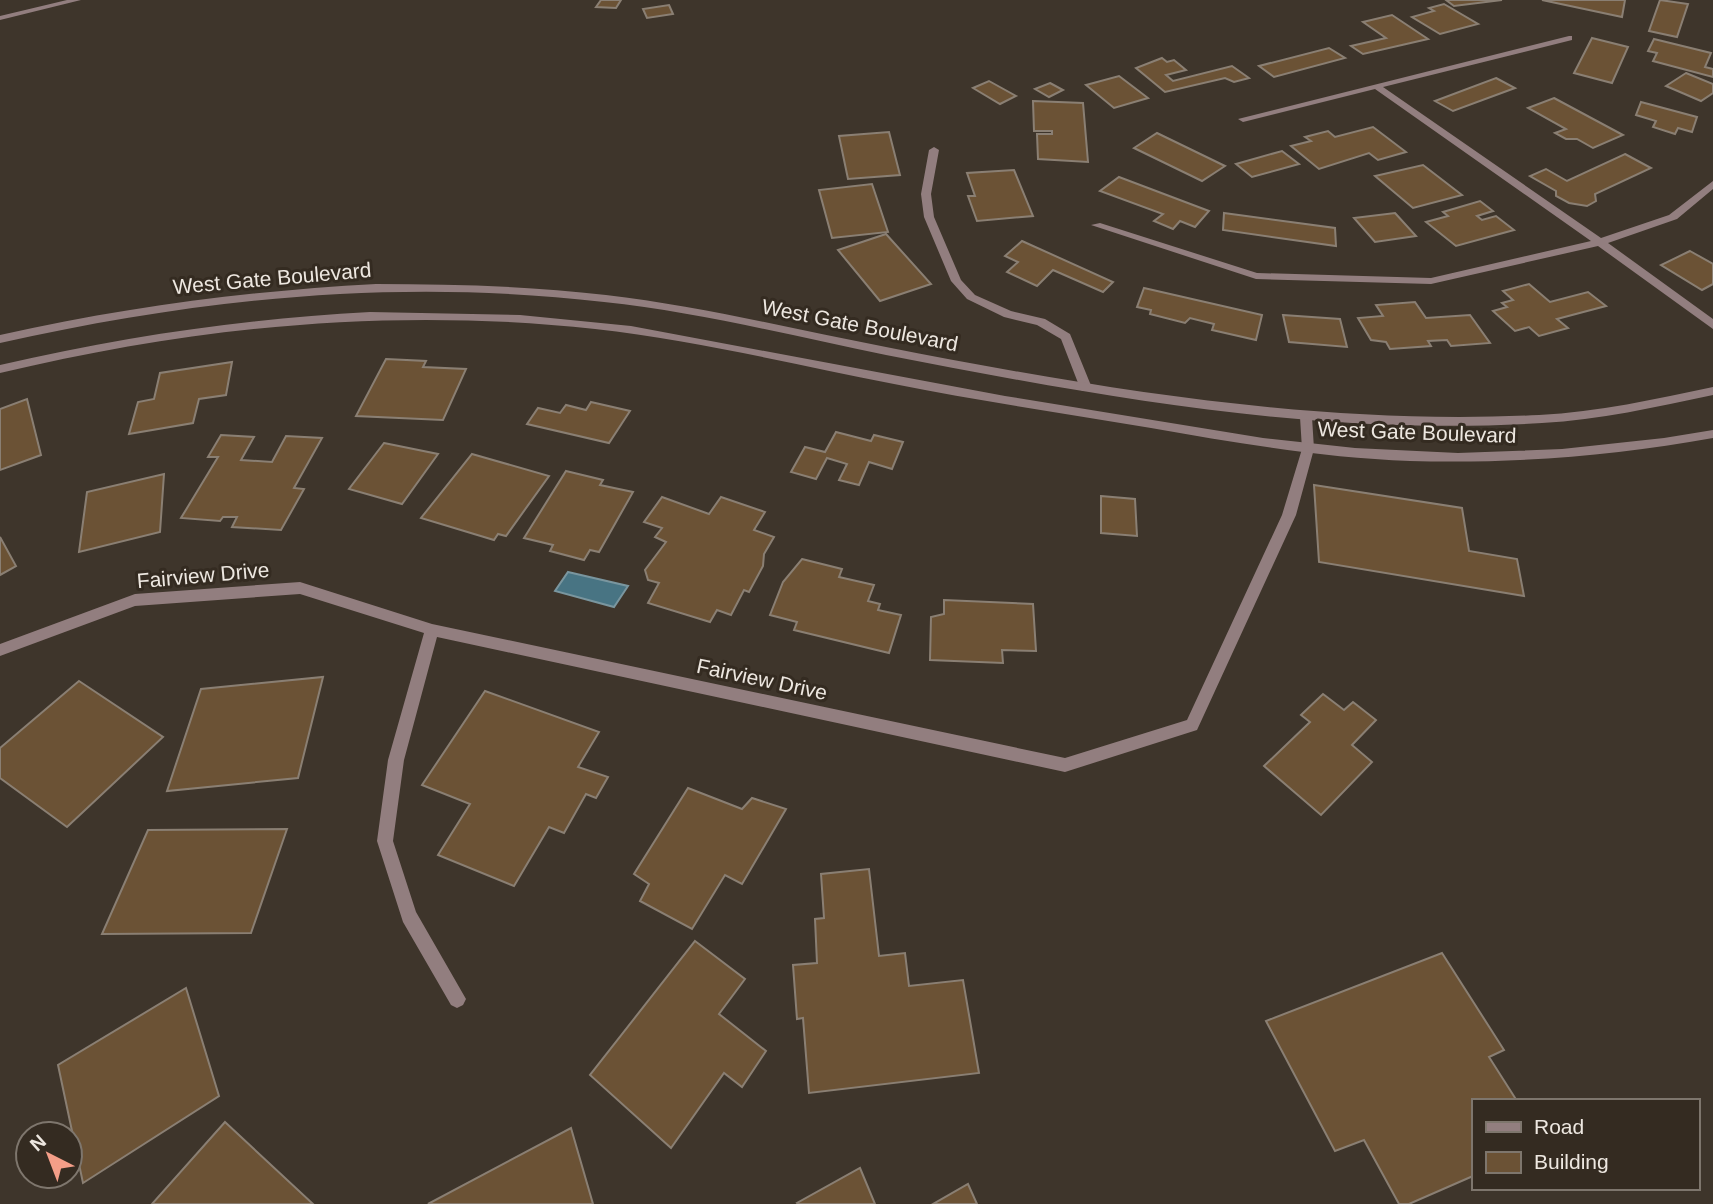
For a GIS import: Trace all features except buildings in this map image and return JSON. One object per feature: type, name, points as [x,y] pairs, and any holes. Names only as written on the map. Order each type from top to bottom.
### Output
[{"type":"street","points":[[0,18],[76,0]]},
{"type":"street","points":[[1243,119],[1569,38]]},
{"type":"street","points":[[1378,87],[1600,242],[1713,325]]},
{"type":"street","points":[[934,150],[926,194],[929,218],[956,281],[971,297],[1008,314],[1041,322],[1066,337],[1087,388]]},
{"type":"street","points":[[1096,225],[1256,276],[1431,281],[1600,242],[1673,217],[1713,184]]},
{"type":"street","name":"West Gate Boulevard","points":[[0,339],[81,320],[212,299],[342,287],[476,289],[605,298],[1087,388],[1306,417],[1426,423],[1545,419],[1633,408],[1713,391]]},
{"type":"street","name":"West Gate Boulevard","points":[[0,369],[76,349],[208,328],[336,317],[467,315],[597,325],[739,349],[896,381],[1308,449],[1434,456],[1570,454],[1668,443],[1713,434]]},
{"type":"street","name":"Fairview Drive","points":[[0,650],[135,600],[300,588],[432,630],[1065,765],[1192,725],[1289,515],[1308,449],[1306,417]]},
{"type":"street","points":[[432,630],[396,760],[385,841],[409,916],[457,999]]},
{"type":"water","points":[[568,572],[628,586],[614,607],[555,591]]}]
